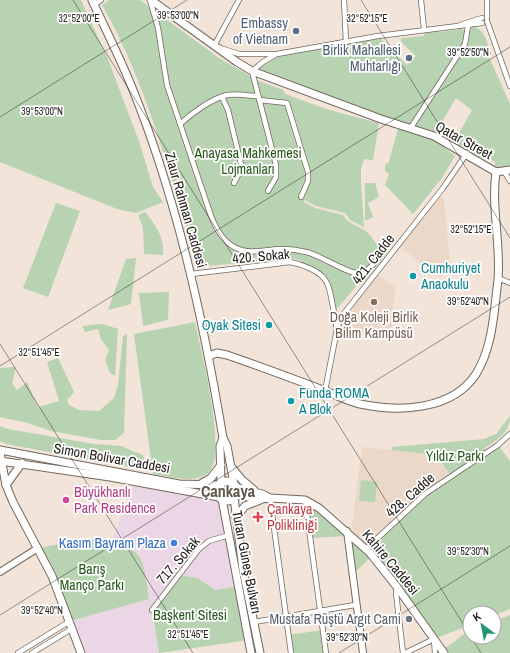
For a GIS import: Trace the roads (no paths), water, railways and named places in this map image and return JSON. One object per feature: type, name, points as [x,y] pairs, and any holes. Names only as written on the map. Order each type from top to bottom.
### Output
[{"type":"main road","name":"Qatar Street","points":[[150,0],[252,71],[434,136],[467,153],[496,172],[498,278],[489,346],[477,373],[469,384],[457,393],[430,405],[395,408],[360,404],[342,399],[325,391],[227,354],[217,353],[209,356]]},
{"type":"main road","name":"Ziaur Rahman Caddesi","points":[[93,2],[126,73],[143,116],[165,184],[191,274],[209,356],[223,438],[227,446],[235,486]]},
{"type":"main road","points":[[496,172],[507,170]]},
{"type":"main road","name":"Ziaur Rahman Caddesi","points":[[220,484],[220,446],[223,438]]},
{"type":"main road","name":"Simon Bolivar Caddesi","points":[[0,450],[179,484],[220,484]]},
{"type":"main road","points":[[1,458],[3,484]]},
{"type":"main road","name":"Simon Bolivar Caddesi","points":[[1,458],[220,498]]},
{"type":"main road","points":[[3,484],[22,463]]},
{"type":"main road","points":[[230,464],[242,480],[261,496]]},
{"type":"main road","points":[[202,483],[211,478],[221,465]]},
{"type":"main road","points":[[0,479],[52,576],[72,625],[81,653]]},
{"type":"main road","points":[[226,481],[261,496],[235,496],[228,500],[220,498],[217,491],[220,484],[226,481]]},
{"type":"main road","points":[[235,486],[235,496]]},
{"type":"main road","name":"Turan Güneş Bulvarı","points":[[235,496],[243,570],[260,653]]},
{"type":"main road","points":[[225,515],[232,511],[236,515],[245,506],[261,496]]},
{"type":"main road","name":"Kahire Caddesi","points":[[261,496],[305,500],[319,508],[347,531],[366,550],[397,587],[444,653]]},
{"type":"main road","name":"Turan Güneş Bulvarı","points":[[220,498],[225,515],[251,653]]},
{"type":"street","points":[[93,2],[101,0]]},
{"type":"street","points":[[150,0],[158,28],[167,85],[211,216],[215,226],[228,244],[238,249],[250,251],[282,249],[303,251],[317,255],[346,270],[356,273],[367,270],[383,251]]},
{"type":"street","points":[[240,0],[214,46],[239,54],[277,54],[424,29],[468,26],[484,20]]},
{"type":"street","points":[[344,0],[346,42]]},
{"type":"street","points":[[421,0],[424,29]]},
{"type":"street","points":[[486,0],[484,20],[509,83]]},
{"type":"street","points":[[457,26],[484,20]]},
{"type":"street","points":[[410,128],[465,44],[468,26]]},
{"type":"street","points":[[268,191],[277,173],[252,71],[263,62],[277,54]]},
{"type":"street","points":[[180,124],[222,97],[232,95],[287,103],[308,172],[308,181],[301,197]]},
{"type":"street","points":[[222,97],[228,110],[241,164],[240,172],[234,183]]},
{"type":"street","name":"421. Cadde","points":[[325,391],[336,329],[342,316],[438,194],[467,153]]},
{"type":"street","points":[[507,170],[510,181]]},
{"type":"street","name":"420. Sokak","points":[[191,274],[290,262],[298,264],[321,276],[327,282],[336,329]]},
{"type":"street","points":[[498,278],[510,283]]},
{"type":"street","name":"428. Cadde","points":[[366,550],[425,494],[498,445],[510,434]]},
{"type":"street","points":[[270,498],[291,653]]},
{"type":"street","points":[[305,500],[326,653]]},
{"type":"street","points":[[347,531],[362,653]]},
{"type":"street","name":"717. Sokak","points":[[152,610],[199,549],[209,541],[229,535]]},
{"type":"street","points":[[0,572],[38,548]]},
{"type":"street","points":[[397,587],[404,653],[434,639],[435,653]]},
{"type":"street","points":[[254,622],[355,605]]},
{"type":"street","points":[[18,653],[72,625]]},
{"type":"street","points":[[32,653],[72,625]]},
{"type":"place","name":"Embassy of Vietnam","points":[[296,31]]},
{"type":"place","name":"Birlik Mahallesi Muhtarlığı","points":[[409,58]]},
{"type":"place","name":"Cumhuriyet Anaokulu","points":[[413,276]]},
{"type":"place","name":"Doğa Koleji Birlik Bilim Kampüsü","points":[[374,302]]},
{"type":"place","name":"Oyak Sitesi","points":[[269,325]]},
{"type":"place","name":"Funda ROMA A Blok","points":[[291,401]]},
{"type":"place","name":"Büyükhanlı Park Residence","points":[[66,500]]},
{"type":"place","name":"Çankaya Polikliniği","points":[[258,517]]},
{"type":"place","name":"Kasım Bayram Plaza","points":[[174,543]]},
{"type":"place","name":"Mustafa Rüştü Argıt Cami","points":[[409,619]]},
{"type":"district","name":"Çankaya","points":[[228,491]]},
{"type":"park label","name":"Anayasa Mahkemesi Lojmanları","points":[[248,162]]},
{"type":"park label","name":"Yıldız Parkı","points":[[455,456]]},
{"type":"park label","name":"Barış Manço Parkı","points":[[92,578]]},
{"type":"park label","name":"Başkent Sitesi","points":[[190,615]]}]
